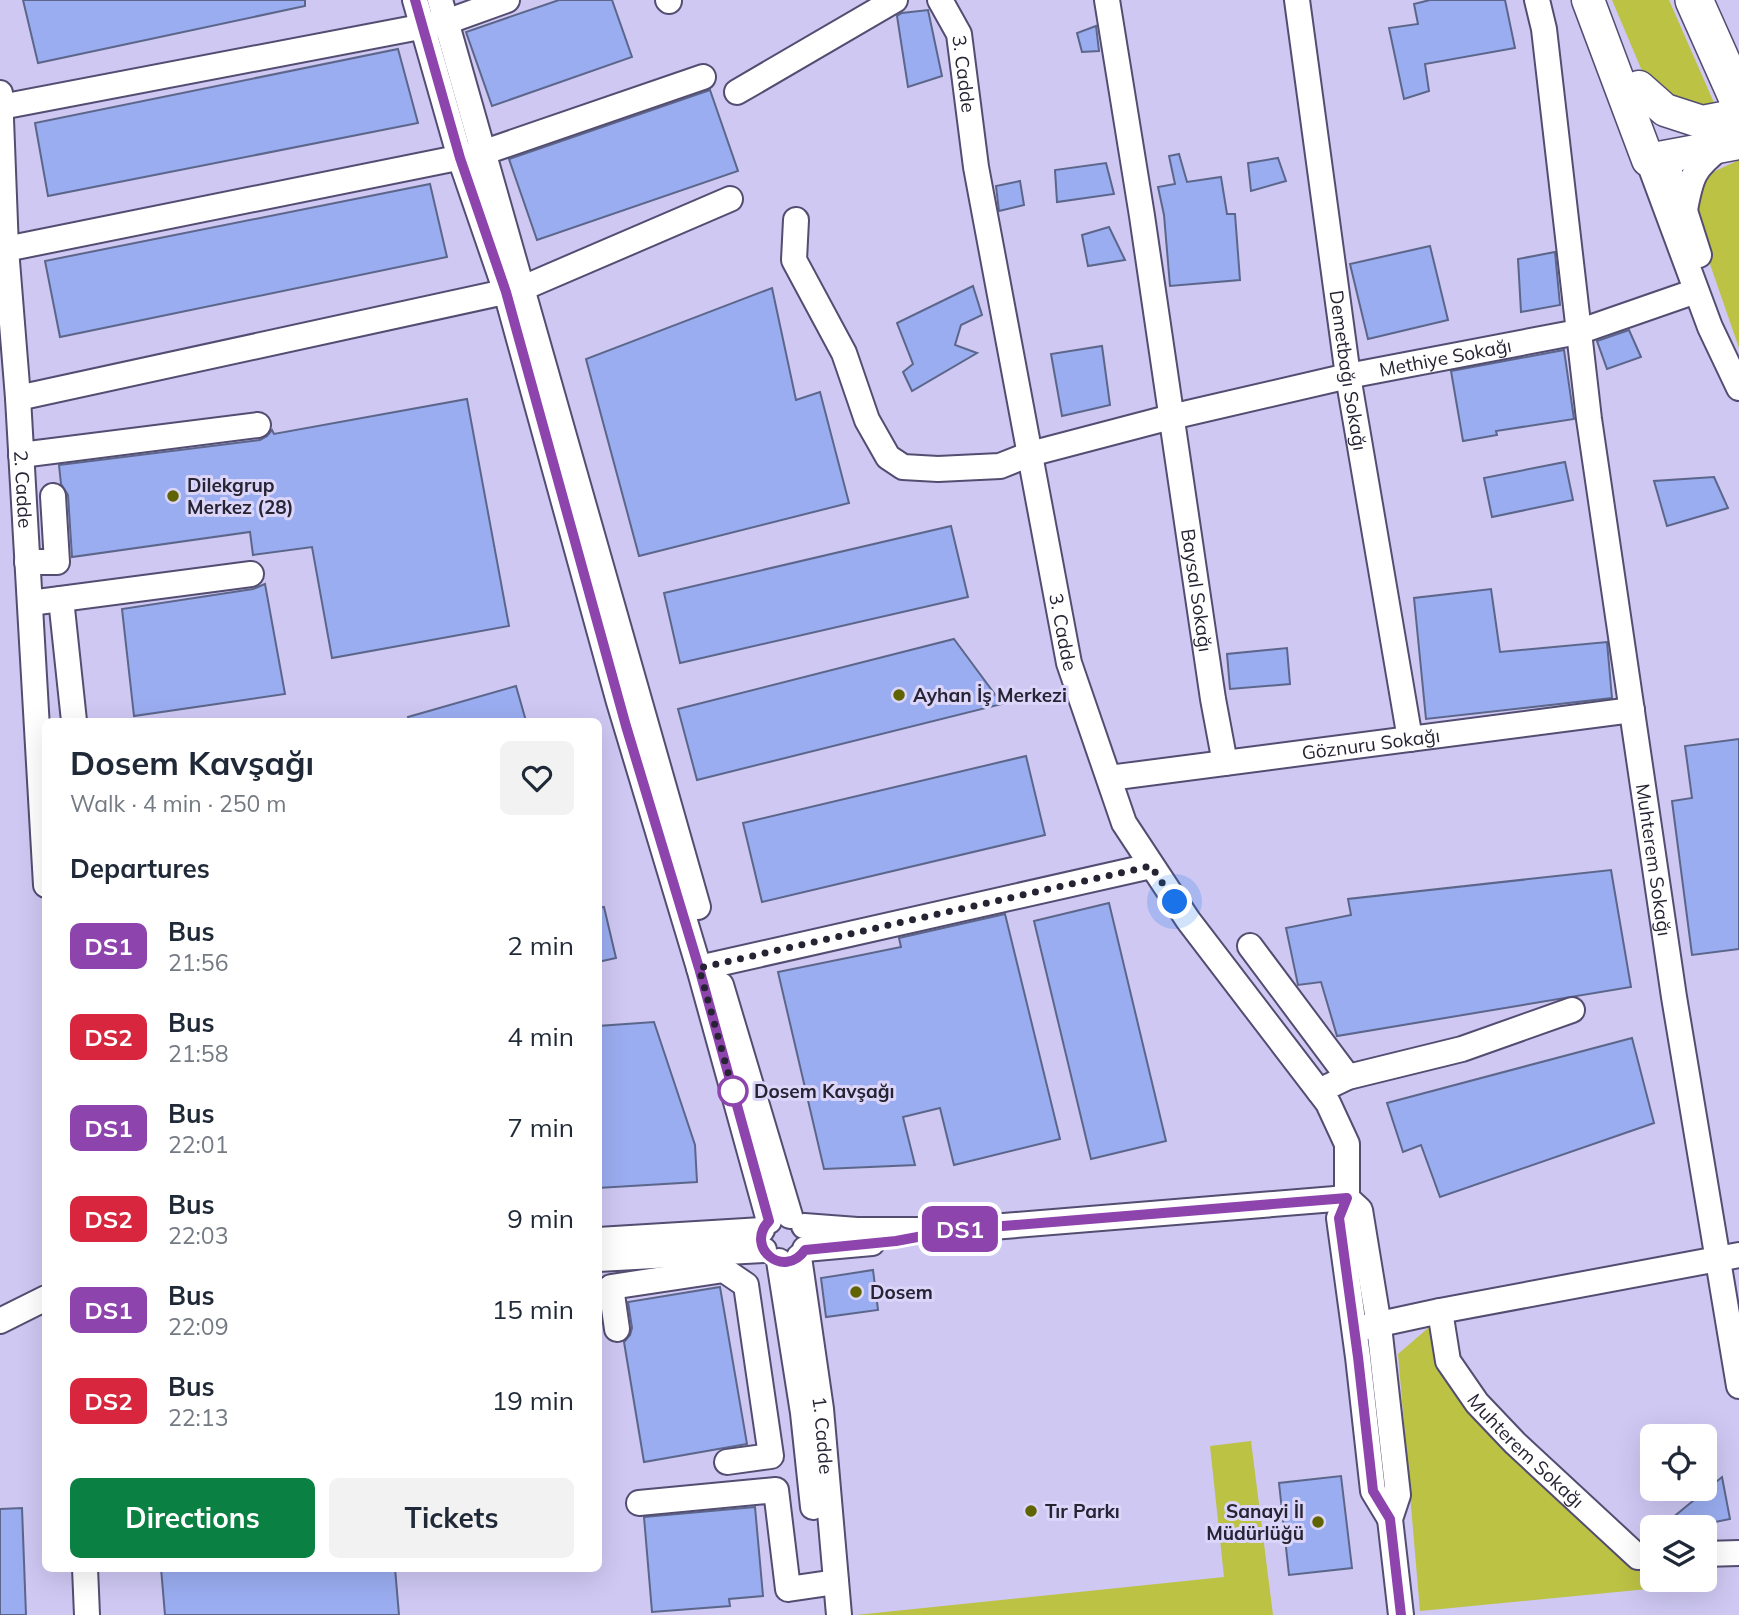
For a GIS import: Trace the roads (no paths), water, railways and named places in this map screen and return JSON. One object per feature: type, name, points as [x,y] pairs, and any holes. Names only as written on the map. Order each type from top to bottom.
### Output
[{"type":"highway","points":[[1694,0],[1738,103]]},
{"type":"main road","points":[[1588,0],[1652,146]]},
{"type":"main road","points":[[1604,0],[1639,88],[1652,146]]},
{"type":"main road","points":[[1639,88],[1665,110],[1702,122]]},
{"type":"main road","points":[[1652,146],[1738,103]]},
{"type":"main road","points":[[1652,146],[1730,145]]},
{"type":"street","name":"1. Cadde","points":[[415,0],[436,16],[471,156],[514,290],[784,1239],[813,1421],[828,1583],[824,1615]]},
{"type":"street","points":[[1,107],[507,0]]},
{"type":"street","points":[[737,92],[895,0]]},
{"type":"street","name":"3. Cadde","points":[[940,0],[959,34],[976,167],[1069,663],[1124,823],[1188,920],[1328,1103],[1347,1144],[1347,1198],[1339,1218],[1354,1329],[1370,1356]]},
{"type":"street","name":"Baysal Sokağı","points":[[1107,0],[1225,763]]},
{"type":"street","name":"Demetbağı Sokağı","points":[[1297,0],[1348,376],[1410,739]]},
{"type":"street","name":"Muhterem Sokağı","points":[[1537,0],[1544,29],[1572,254],[1589,419],[1674,997],[1729,1257],[1739,1386]]},
{"type":"street","points":[[6,249],[471,156],[703,77]]},
{"type":"street","name":"2. Cadde","points":[[0,93],[6,249],[18,398],[42,814]]},
{"type":"street","points":[[1685,211],[1689,184],[1700,163],[1730,145]]},
{"type":"street","points":[[1652,146],[1685,211],[1739,368]]},
{"type":"street","points":[[1652,146],[1696,291],[1739,388]]},
{"type":"street","points":[[18,398],[514,290],[730,199]]},
{"type":"street","name":"Methiye Sokağı","points":[[796,220],[794,260],[844,353],[867,420],[888,457],[903,467],[938,469],[1000,466],[1030,454],[1171,417],[1348,376],[1578,331],[1696,291]]},
{"type":"street","points":[[21,455],[258,425]]},
{"type":"street","points":[[27,562],[57,562],[53,496]]},
{"type":"street","points":[[30,603],[251,574]]},
{"type":"street","points":[[61,599],[74,718]]},
{"type":"street","name":"Göznuru Sokağı","points":[[1109,778],[1632,710]]},
{"type":"street","points":[[706,966],[1151,866]]},
{"type":"street","points":[[1250,946],[1348,1077]]},
{"type":"street","points":[[1318,1091],[1348,1077],[1462,1049],[1572,1010]]},
{"type":"street","points":[[602,1259],[857,1230],[955,1230],[1347,1198],[1360,1210],[1379,1326],[1370,1356],[1373,1491],[1390,1519],[1401,1615]]},
{"type":"street","points":[[602,1240],[784,1239]]},
{"type":"street","points":[[1354,1329],[1729,1257]]},
{"type":"street","points":[[617,1329],[611,1287],[724,1270],[746,1285],[771,1456],[727,1462]]},
{"type":"street","points":[[0,1308],[42,1287]]},
{"type":"street","points":[[0,1321],[42,1300]]},
{"type":"street","points":[[1370,1356],[1440,1311]]},
{"type":"street","name":"Muhterem Sokağı","points":[[1440,1311],[1448,1361],[1476,1403],[1515,1443],[1640,1556]]},
{"type":"street","points":[[767,1428],[813,1421]]},
{"type":"street","points":[[639,1503],[776,1490],[788,1589],[828,1583]]},
{"type":"street","points":[[1717,1554],[1739,1553]]},
{"type":"street","points":[[85,1572],[87,1615]]},
{"type":"street","name":"1. Cadde","points":[[828,1583],[839,1615]]},
{"type":"place","name":"Dilekgrup Merkez (28)","points":[[173,496]]},
{"type":"place","name":"Ayhan İş Merkezi","points":[[899,695]]},
{"type":"place","name":"Dosem Kavşağı","points":[[733,1091]]},
{"type":"place","name":"Dosem","points":[[856,1292]]},
{"type":"place","name":"Tır Parkı","points":[[1031,1511]]},
{"type":"place","name":"Sanayi İl Müdürlüğü","points":[[1318,1522]]}]
